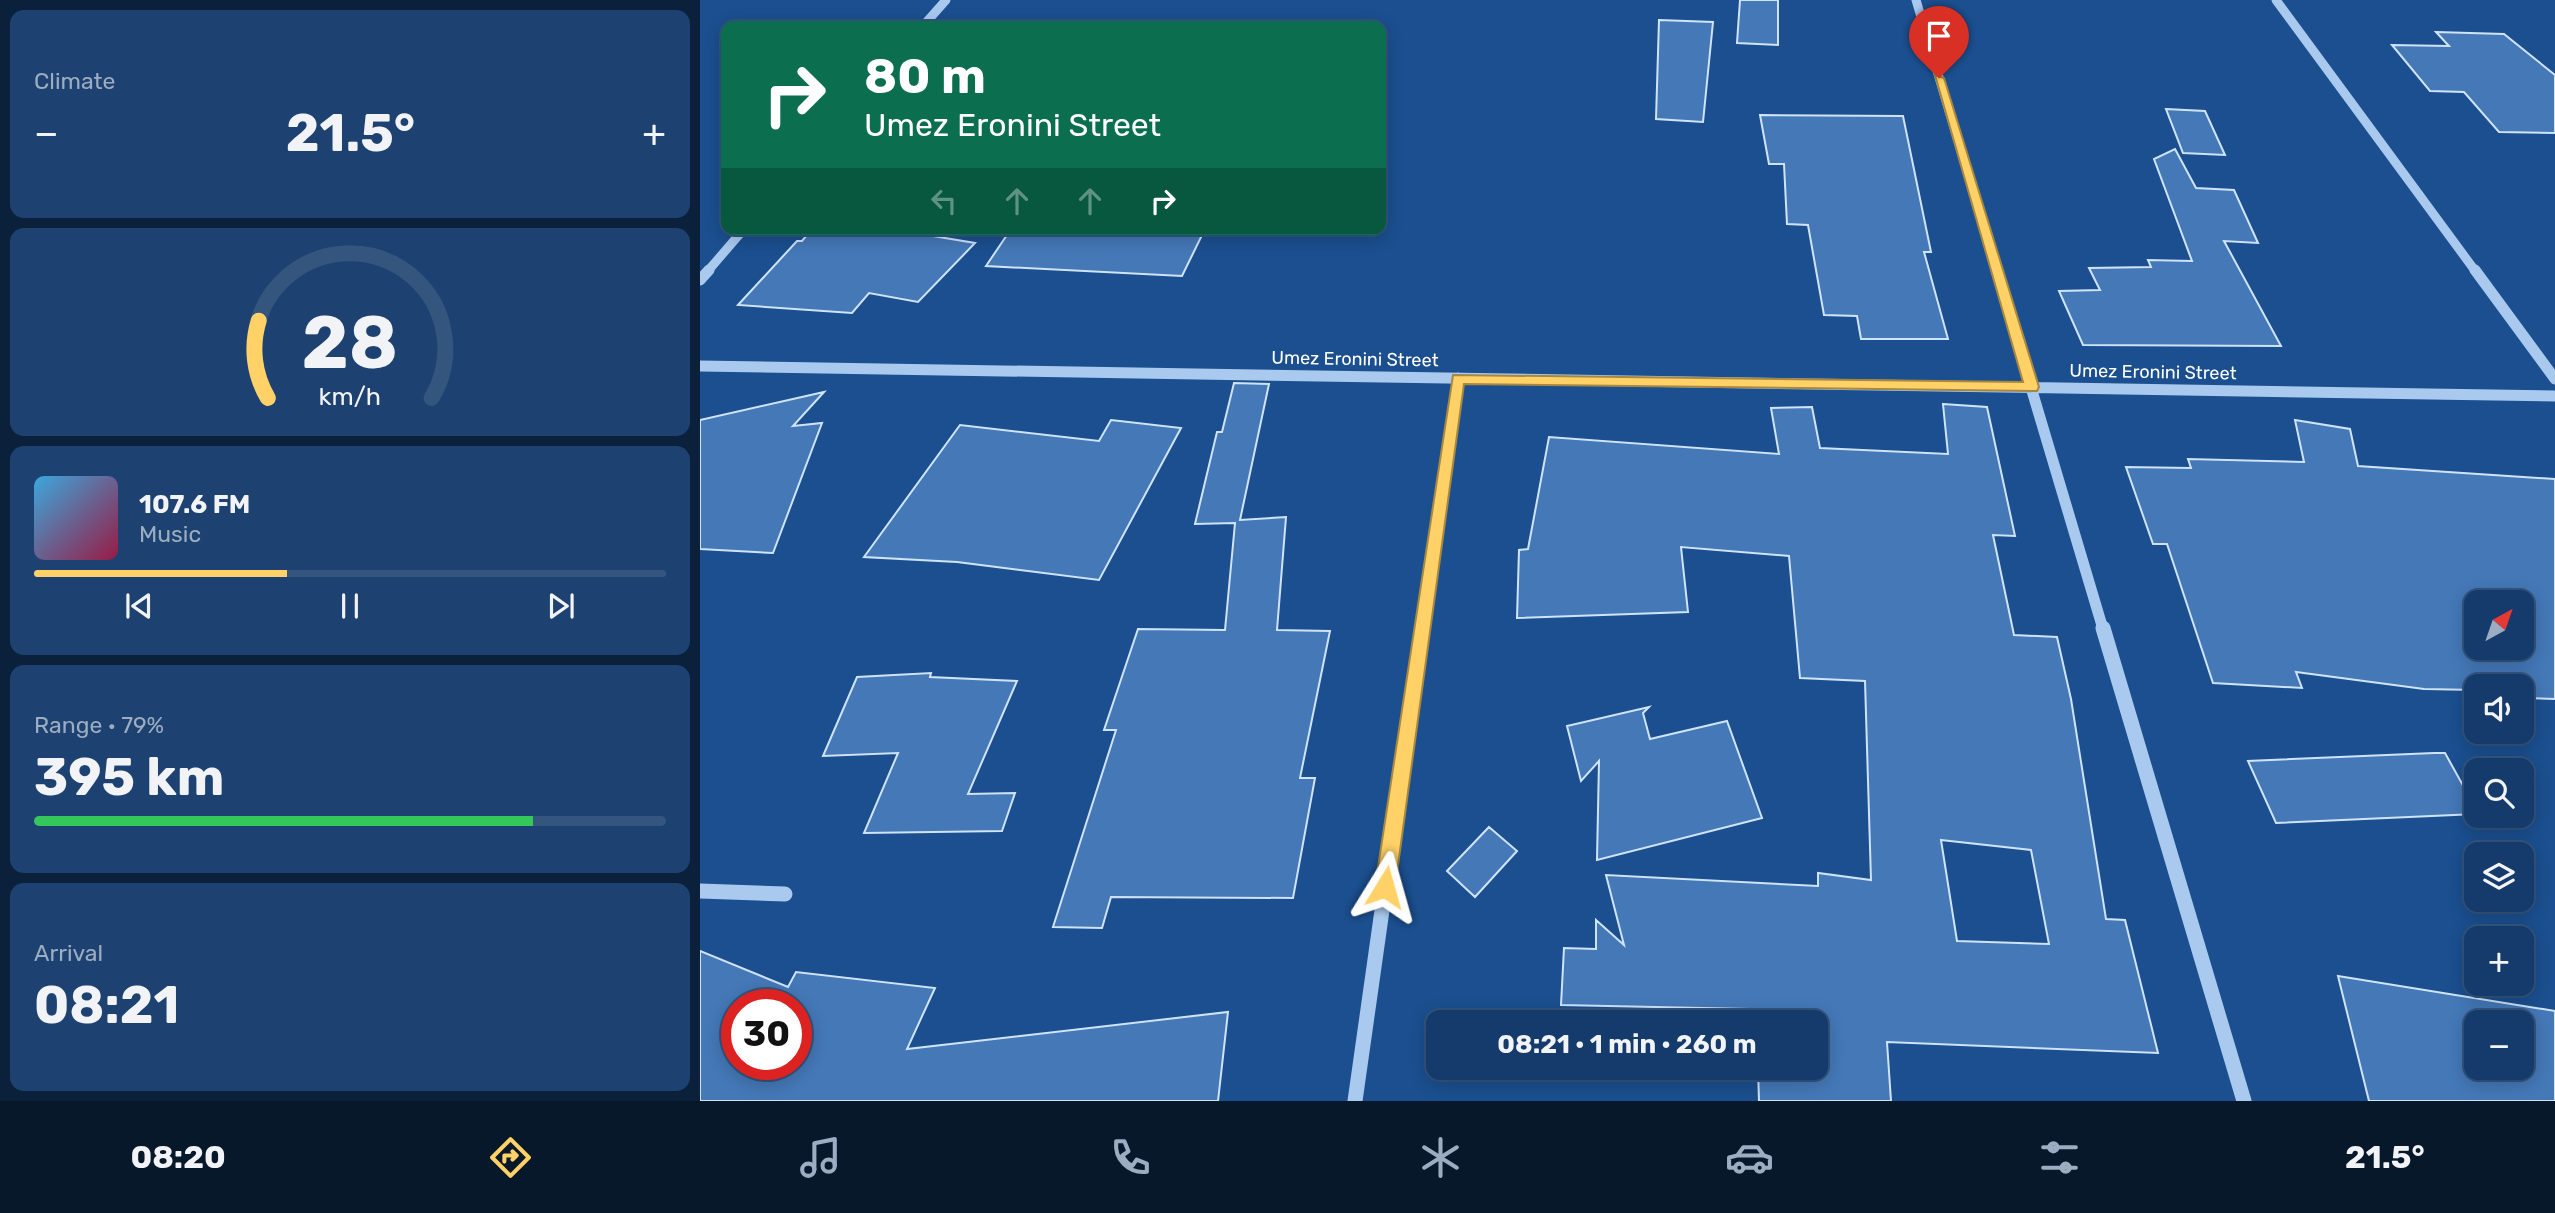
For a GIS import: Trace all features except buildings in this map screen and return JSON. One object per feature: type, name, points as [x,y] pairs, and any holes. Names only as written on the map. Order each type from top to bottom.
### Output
[{"type":"street","points":[[927,21],[946,0]]},
{"type":"street","points":[[1916,0],[2244,1101]]},
{"type":"street","points":[[2276,0],[2555,379]]},
{"type":"street","points":[[700,280],[739,235]]},
{"type":"street","name":"Umez Eronini Street","points":[[700,366],[2555,396]]},
{"type":"street","points":[[1355,1101],[1458,379]]},
{"type":"street","points":[[700,891],[785,894]]},
{"type":"route","points":[[1385,887],[1458,379],[2032,387],[1939,78]]}]
